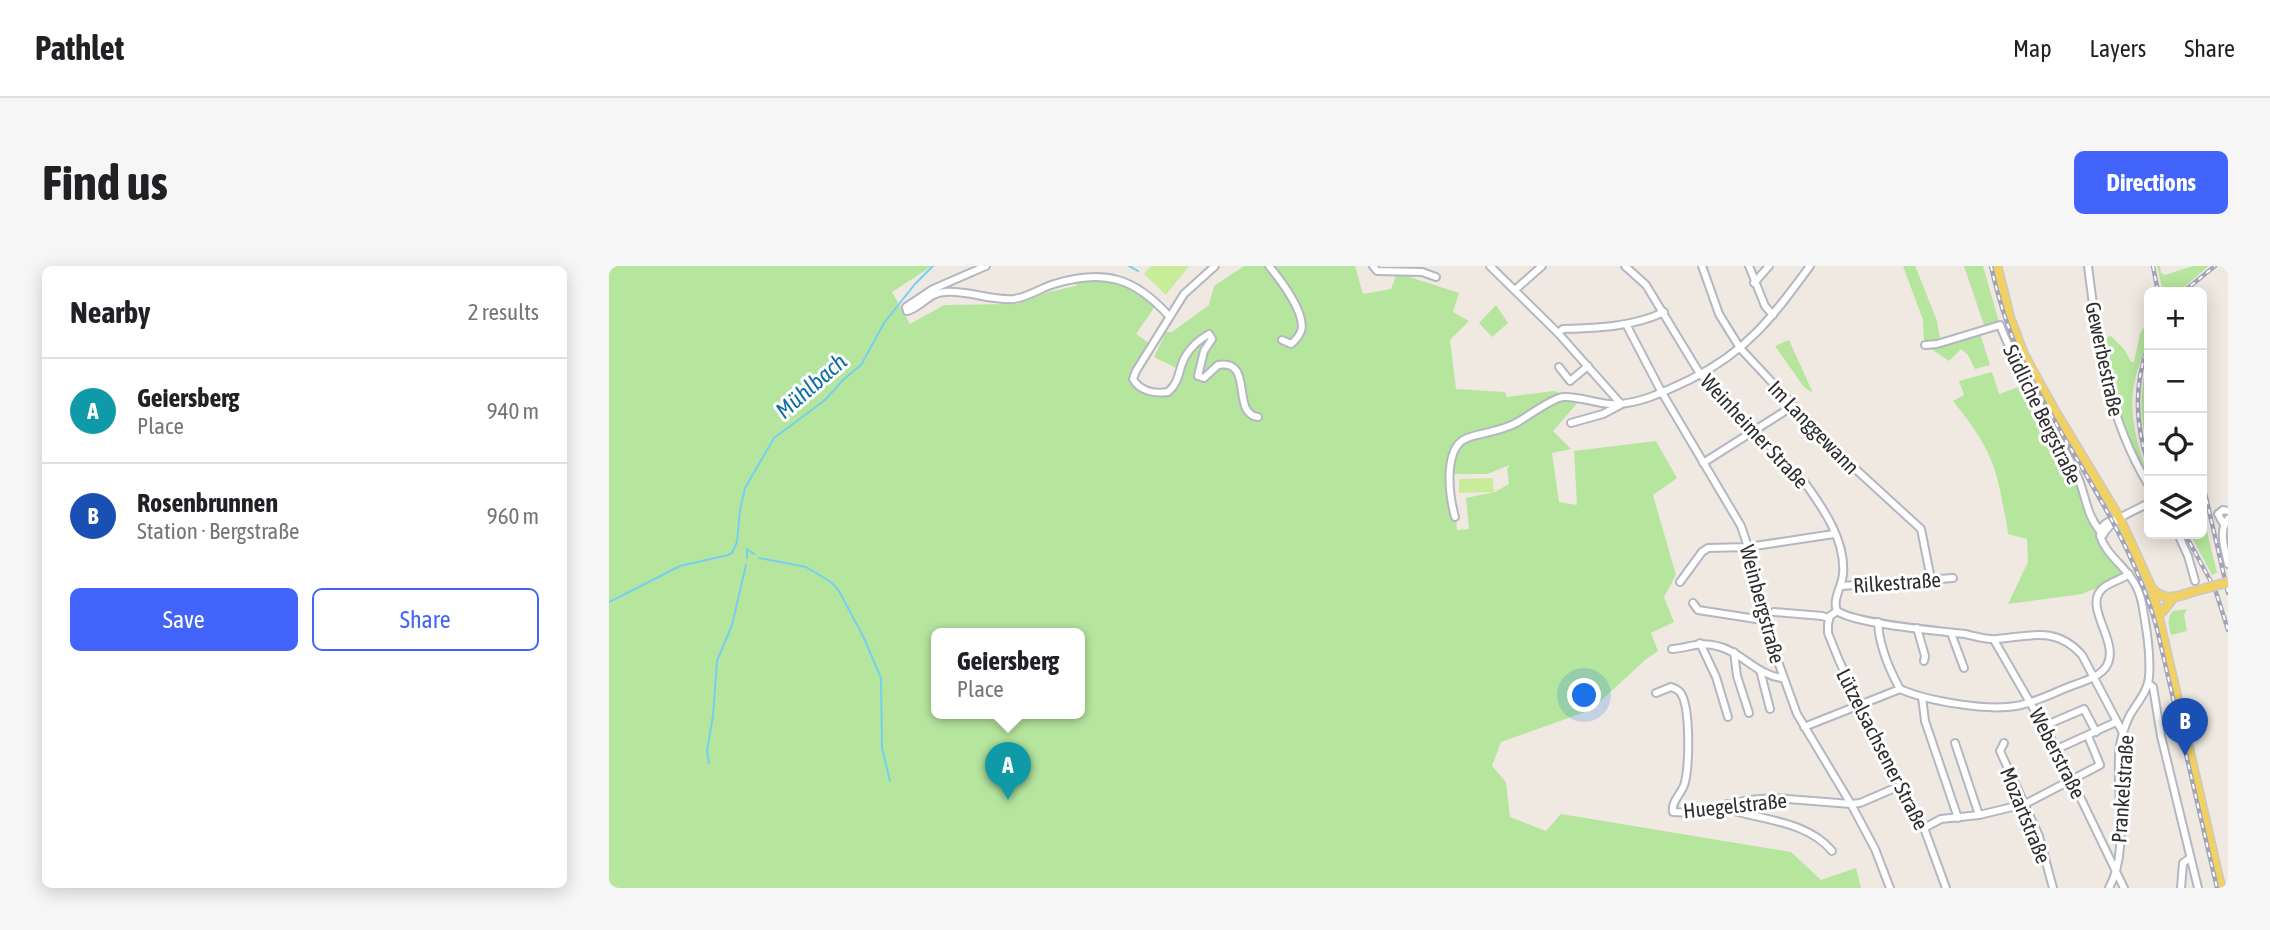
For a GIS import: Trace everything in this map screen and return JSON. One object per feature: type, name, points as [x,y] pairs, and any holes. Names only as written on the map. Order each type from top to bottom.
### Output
[{"type":"main road","points":[[1997,266],[2010,318],[2032,371],[2120,519],[2153,589],[2221,888]]},
{"type":"main road","points":[[2153,589],[2163,597],[2174,597],[2228,582]]},
{"type":"main road","points":[[2159,611],[2163,597]]},
{"type":"main road","points":[[2159,611],[2174,597]]},
{"type":"street","points":[[986,266],[933,289],[909,304],[907,311],[915,309],[939,292],[1016,299],[1052,285],[1083,277],[1103,276],[1133,285],[1154,300],[1169,316]]},
{"type":"street","points":[[1215,266],[1184,294],[1133,375],[1134,382],[1149,392],[1168,392],[1176,384],[1185,357],[1209,334],[1212,339],[1203,351],[1198,376],[1204,378],[1218,365],[1233,367],[1239,376],[1247,411],[1249,415],[1258,417]]},
{"type":"street","points":[[1269,266],[1286,289],[1302,323],[1301,330],[1291,344],[1282,340]]},
{"type":"street","points":[[1373,266],[1377,271],[1422,272],[1436,277]]},
{"type":"street","points":[[1490,266],[1558,333],[1621,404]]},
{"type":"street","points":[[1516,289],[1542,266]]},
{"type":"street","name":"Weinheimer Straße","points":[[1625,266],[1646,285],[1700,374],[1805,483],[1818,500],[1840,547],[1843,566],[1841,586],[1835,601],[1837,611]]},
{"type":"street","name":"Im Langgewann","points":[[1702,266],[1719,314],[1740,348],[1838,453],[1921,529],[1931,579]]},
{"type":"street","points":[[1749,266],[1765,306],[1773,315]]},
{"type":"street","points":[[1754,282],[1769,266]]},
{"type":"street","points":[[1571,423],[1603,414],[1621,404],[1700,374],[1740,348],[1773,315],[1810,266]]},
{"type":"street","name":"Gewerbestraße","points":[[2088,266],[2107,388],[2127,446],[2144,477]]},
{"type":"street","points":[[1558,333],[1563,329],[1626,324],[1650,319],[1664,312]]},
{"type":"street","name":"Weinbergstraße","points":[[1626,324],[1661,391],[1741,526],[1763,620],[1783,678],[1804,727],[1875,849],[1889,886]]},
{"type":"street","name":"Südliche Bergstraße","points":[[1925,345],[1937,344],[2000,325],[2019,369],[2078,478],[2089,514],[2101,535]]},
{"type":"street","points":[[1559,367],[1573,385],[1588,366]]},
{"type":"street","points":[[1455,517],[1450,457],[1457,442],[1513,424],[1562,397],[1621,404]]},
{"type":"street","points":[[1703,463],[1793,406]]},
{"type":"street","points":[[2101,535],[2120,519],[2144,506]]},
{"type":"street","points":[[2228,511],[2223,510],[2218,514],[2226,521],[2228,564]]},
{"type":"street","points":[[1680,582],[1705,549],[1748,547],[1834,534]]},
{"type":"street","name":"Prankelstraße","points":[[2101,535],[2129,574],[2142,602],[2149,660],[2148,683],[2123,733],[2120,749],[2121,829],[2116,870],[2109,888]]},
{"type":"street","points":[[2180,539],[2195,581]]},
{"type":"street","points":[[1804,727],[1900,689],[1922,697],[2018,706],[2093,676],[2106,668],[2109,661],[2109,647],[2095,603],[2097,595],[2102,589],[2129,574]]},
{"type":"street","name":"Rilkestraße","points":[[1841,586],[1953,578]]},
{"type":"street","points":[[1693,603],[1698,610],[1763,620]]},
{"type":"street","points":[[1774,612],[1829,618],[1837,611],[1878,622],[1994,640],[2044,634],[2060,638],[2072,644],[2082,655],[2123,733]]},
{"type":"street","name":"Lützelsachsener Straße","points":[[1829,618],[1828,633],[1858,705],[1927,826],[1947,888]]},
{"type":"street","points":[[1878,622],[1879,636],[1900,689]]},
{"type":"street","points":[[1917,628],[1924,661]]},
{"type":"street","points":[[1951,633],[1964,668]]},
{"type":"street","name":"Weberstraße","points":[[1994,640],[2031,701],[2073,780],[2124,888]]},
{"type":"street","points":[[1672,649],[1700,643],[1718,646],[1734,652],[1760,670],[1783,678]]},
{"type":"street","points":[[1700,643],[1716,677],[1728,717]]},
{"type":"street","points":[[1734,652],[1737,676],[1749,713]]},
{"type":"street","points":[[1760,670],[1770,709]]},
{"type":"street","points":[[2148,683],[2153,687],[2161,736],[2198,888]]},
{"type":"street","name":"Huegelstraße","points":[[1656,693],[1671,687],[1680,691],[1684,700],[1689,754],[1685,784],[1674,801],[1673,812],[1692,813],[1748,800],[1795,798],[1860,803],[1902,785]]},
{"type":"street","points":[[1922,697],[1925,721],[1958,818]]},
{"type":"street","points":[[2044,726],[2084,709],[2096,732]]},
{"type":"street","points":[[2057,750],[2116,722]]},
{"type":"street","points":[[1927,826],[1941,819],[1979,815],[2025,804],[2100,765],[2088,736]]},
{"type":"street","points":[[1955,743],[1979,815]]},
{"type":"street","name":"Mozartstraße","points":[[2004,743],[2000,751],[2039,836],[2053,888]]},
{"type":"street","points":[[1727,804],[1734,811],[1808,831],[1823,840],[1832,851]]},
{"type":"street","points":[[2181,888],[2183,863],[2190,858]]},
{"type":"green space","points":[[609,266],[932,266],[892,292],[910,324],[944,305],[1017,304],[1075,286],[1080,281],[1103,280],[1129,287],[1156,305],[1136,334],[1149,343],[1133,374],[1147,389],[1167,395],[1180,370],[1154,357],[1166,332],[1172,332],[1209,305],[1214,286],[1244,266],[1355,266],[1363,294],[1391,289],[1397,273],[1459,293],[1453,312],[1469,321],[1450,340],[1456,389],[1505,392],[1507,397],[1554,391],[1580,400],[1553,431],[1571,449],[1552,453],[1559,502],[1577,505],[1574,451],[1656,441],[1677,478],[1653,495],[1676,575],[1664,597],[1674,622],[1651,633],[1658,651],[1591,710],[1501,742],[1492,766],[1506,782],[1510,817],[1546,831],[1561,814],[1791,852],[1821,880],[1856,868],[1861,888],[609,888]],"holes":[[[1510,465],[1507,469],[1509,484],[1495,492],[1466,498],[1469,529],[1457,530],[1454,495],[1446,481],[1446,474],[1487,474]]]},
{"type":"green space","points":[[1151,266],[1189,266],[1166,295],[1144,274]]},
{"type":"green space","points":[[1903,266],[1915,266],[1937,321],[1941,345],[1980,333],[1990,365],[1975,369],[1968,355],[1961,349],[1949,361],[1924,344],[1923,320]]},
{"type":"green space","points":[[1964,266],[1983,266],[1999,322],[1985,328]]},
{"type":"green space","points":[[2157,266],[2160,266],[2161,273],[2165,275],[2193,266],[2209,266],[2184,287],[2162,287]]},
{"type":"green space","points":[[1496,305],[1508,323],[1492,337],[1479,323]]},
{"type":"green space","points":[[2144,328],[2144,351],[2135,380],[2132,405],[2144,473],[2119,414],[2102,339],[2111,336],[2124,349],[2131,362],[2134,362],[2140,333]]},
{"type":"green space","points":[[1789,340],[1813,393],[1804,387],[1775,346]]},
{"type":"green space","points":[[1992,372],[1999,394],[2027,384],[2074,473],[2088,517],[2104,551],[2124,572],[2123,577],[2082,594],[2008,604],[2028,562],[2027,539],[2008,534],[1994,467],[1978,434],[1953,401],[1964,395],[1959,381]]},
{"type":"green space","points":[[2144,376],[2144,432],[2141,404]]},
{"type":"green space","points":[[1493,478],[1494,492],[1459,493],[1459,479]]},
{"type":"green space","points":[[2207,531],[2217,573],[2212,575],[2193,539],[2207,539]]},
{"type":"green space","points":[[2187,609],[2184,615],[2187,631],[2171,635],[2169,616],[2173,611]]},
{"type":"waterway","name":"Mühlbach","points":[[609,602],[680,566],[732,553],[737,542],[745,488],[774,438],[825,400],[861,365],[884,323],[933,266]]},
{"type":"waterway","name":"Mühlbach","points":[[1129,266],[1138,271]]},
{"type":"waterway","name":"Mühlbach","points":[[747,549],[747,558]]},
{"type":"waterway","points":[[748,550],[754,554]]},
{"type":"waterway","points":[[759,558],[806,567],[831,582],[839,591],[881,678],[882,748],[890,781]]},
{"type":"waterway","name":"Mühlbach","points":[[709,763],[707,751],[717,661],[732,625],[746,565]]},
{"type":"railway","points":[[1991,266],[2006,320],[2022,359],[2117,529],[2146,595],[2157,629],[2217,888]]},
{"type":"railway","points":[[2153,266],[2157,287]]},
{"type":"railway","points":[[2189,287],[2215,266]]},
{"type":"railway","points":[[2144,451],[2138,390],[2147,350]]},
{"type":"railway","points":[[2207,502],[2228,593]]},
{"type":"railway","points":[[2188,539],[2215,589],[2228,630]]},
{"type":"place","name":"Rosenbrunnen","points":[[2185,756]]},
{"type":"place","name":"Geiersberg","points":[[1008,800]]}]
